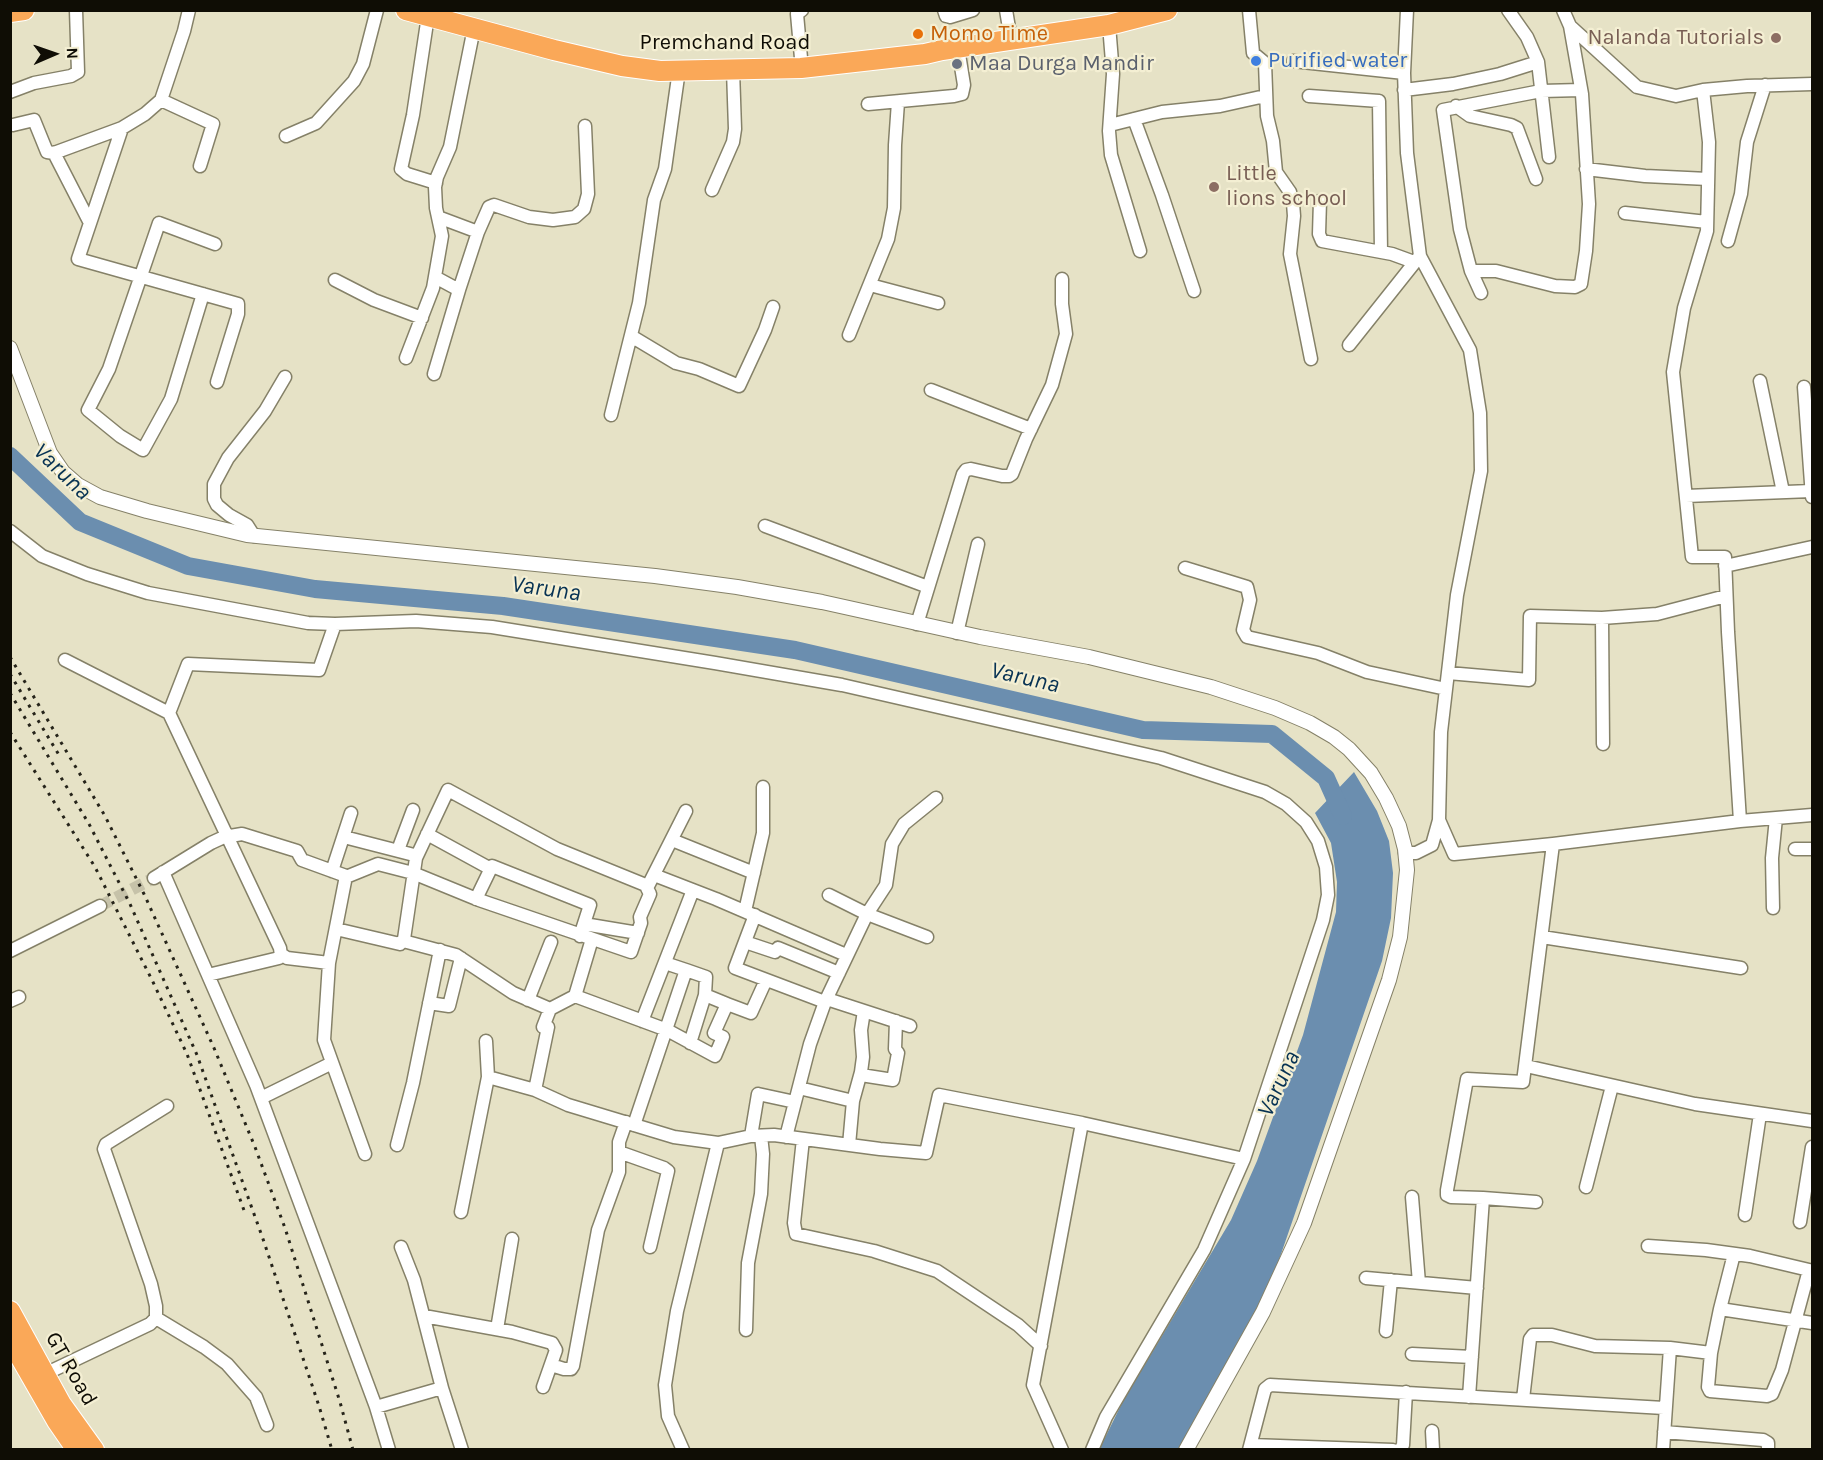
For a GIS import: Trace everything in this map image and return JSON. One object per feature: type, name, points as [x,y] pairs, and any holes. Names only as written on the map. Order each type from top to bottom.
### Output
[{"type":"highway","points":[[10,12],[24,10]]},
{"type":"highway","name":"Premchand Road","points":[[406,10],[622,66],[660,71],[801,68],[925,54],[1109,25],[1167,10]]},
{"type":"highway","name":"Premchand Road","points":[[455,10],[563,43],[642,59],[801,58],[921,46],[950,49]]},
{"type":"highway","name":"GT Road","points":[[10,1311],[45,1374],[56,1407],[94,1449]]},
{"type":"highway","name":"GT Road","points":[[10,1339],[56,1407],[77,1449]]},
{"type":"street","points":[[10,92],[34,83],[71,76],[78,72],[76,10]]},
{"type":"street","points":[[13,125],[34,120],[48,152],[54,153],[122,128],[145,114],[161,100],[189,10]]},
{"type":"street","points":[[286,136],[316,123],[354,81],[363,64],[377,10]]},
{"type":"street","points":[[801,58],[797,14],[802,10]]},
{"type":"street","points":[[944,10],[949,17],[973,10]]},
{"type":"street","points":[[1006,10],[1011,40]]},
{"type":"street","points":[[1249,10],[1253,53],[1265,63],[1267,116],[1273,141],[1276,172],[1290,192],[1293,202],[1294,216],[1290,254],[1311,359]]},
{"type":"street","points":[[1405,854],[1416,853],[1432,844],[1439,820],[1441,738],[1457,595],[1480,471],[1480,413],[1470,350],[1417,259],[1407,153],[1404,90],[1407,10]]},
{"type":"street","points":[[1508,10],[1527,37],[1538,62],[1549,157]]},
{"type":"street","points":[[1471,271],[1496,271],[1555,286],[1580,285],[1582,281],[1588,223],[1581,90],[1570,26],[1563,10]]},
{"type":"street","points":[[428,16],[413,115],[401,166],[404,173],[436,183]]},
{"type":"street","points":[[1109,25],[1113,74],[1109,144],[1114,168],[1140,251]]},
{"type":"street","points":[[1570,26],[1637,87],[1676,96],[1703,90],[1812,84]]},
{"type":"street","points":[[406,358],[435,278],[442,236],[435,197],[436,183],[450,147],[474,28]]},
{"type":"street","points":[[868,104],[962,94],[964,85],[950,49]]},
{"type":"street","points":[[1293,61],[1404,73]]},
{"type":"street","points":[[1404,90],[1453,84],[1538,62]]},
{"type":"street","points":[[611,415],[639,303],[654,200],[665,169],[679,70]]},
{"type":"street","points":[[712,190],[733,142],[735,129],[733,70]]},
{"type":"street","points":[[1728,241],[1741,194],[1747,142],[1765,85]]},
{"type":"street","points":[[1480,293],[1471,271],[1456,211],[1442,115],[1445,108],[1541,91],[1581,90]]},
{"type":"street","points":[[1703,90],[1709,142],[1707,231],[1684,308],[1673,372],[1692,557],[1725,557],[1740,821]]},
{"type":"street","points":[[1110,124],[1170,111],[1220,106],[1265,96]]},
{"type":"street","points":[[1310,96],[1379,101],[1381,252]]},
{"type":"street","points":[[161,100],[213,124],[201,166]]},
{"type":"street","points":[[849,335],[888,239],[894,208],[898,102]]},
{"type":"street","points":[[1456,106],[1470,116],[1517,128],[1536,180]]},
{"type":"street","points":[[1134,119],[1194,291]]},
{"type":"street","points":[[434,374],[478,232],[489,207],[492,205],[542,219],[567,219],[581,213],[588,195],[585,126]]},
{"type":"street","points":[[122,128],[78,259],[238,304],[238,314],[217,382]]},
{"type":"street","points":[[54,153],[90,223]]},
{"type":"street","points":[[1586,168],[1645,176],[1708,179]]},
{"type":"street","points":[[1320,201],[1319,234],[1322,242],[1417,259]]},
{"type":"street","points":[[1625,213],[1707,222]]},
{"type":"street","points":[[438,217],[478,232]]},
{"type":"street","points":[[203,294],[171,399],[143,450],[120,436],[88,410],[109,369],[159,223],[214,244]]},
{"type":"street","points":[[1349,345],[1417,259]]},
{"type":"street","points":[[435,278],[459,290]]},
{"type":"street","points":[[917,624],[963,474],[966,470],[971,469],[1009,476],[1052,385],[1066,338],[1062,279]]},
{"type":"street","points":[[335,280],[374,300],[422,318]]},
{"type":"street","points":[[870,285],[938,303]]},
{"type":"street","points":[[631,336],[676,363],[699,369],[739,386],[773,307]]},
{"type":"street","points":[[10,348],[50,453],[63,472],[78,485],[100,497],[147,511],[254,536],[655,576],[803,599],[957,633],[1142,669],[1275,708],[1310,723],[1349,749],[1371,773],[1399,826],[1407,870],[1400,937],[1392,969],[1304,1223],[1263,1312],[1186,1449]]},
{"type":"street","points":[[254,536],[247,525],[217,505],[214,499],[214,484],[228,458],[266,411],[285,377]]},
{"type":"street","points":[[1760,381],[1783,492]]},
{"type":"street","points":[[1686,496],[1783,492],[1812,494],[1804,387]]},
{"type":"street","points":[[931,390],[1031,429]]},
{"type":"street","points":[[765,526],[928,587]]},
{"type":"street","points":[[10,531],[42,556],[87,574],[148,593],[308,623],[416,621],[492,627],[842,685],[1161,758],[1265,792],[1286,804],[1306,822],[1318,841],[1326,867],[1328,895],[1323,920],[1244,1159],[1204,1250],[1106,1418],[1092,1449]]},
{"type":"street","points":[[957,633],[978,544]]},
{"type":"street","points":[[1725,566],[1812,547]]},
{"type":"street","points":[[1185,568],[1247,587],[1250,600],[1243,630],[1247,637],[1318,653],[1367,672],[1446,689]]},
{"type":"street","points":[[1448,673],[1529,680],[1530,616],[1602,618],[1657,614],[1726,596]]},
{"type":"street","points":[[1602,618],[1603,744]]},
{"type":"street","points":[[169,713],[188,664],[318,670],[335,624]]},
{"type":"street","points":[[65,660],[169,713],[281,954],[287,958],[329,963]]},
{"type":"street","points":[[763,787],[763,833],[754,873],[745,942],[735,968],[826,1001],[910,1026]]},
{"type":"street","points":[[336,929],[400,944],[404,939],[416,858],[448,790],[557,849],[651,881],[693,890],[846,955]]},
{"type":"street","points":[[786,1137],[810,1044],[846,955],[867,914],[886,885],[890,855],[897,834],[904,824],[936,798]]},
{"type":"street","points":[[398,850],[413,810]]},
{"type":"street","points":[[346,877],[378,864],[413,873],[476,898],[585,933],[631,952],[641,923],[640,917],[650,894],[647,892],[651,881],[686,811]]},
{"type":"street","points":[[332,871],[351,813]]},
{"type":"street","points":[[1439,820],[1454,854],[1740,821],[1812,815]]},
{"type":"street","points":[[1773,908],[1772,858],[1776,818]]},
{"type":"street","points":[[346,877],[302,860],[297,852],[242,834],[228,836],[211,843],[158,875],[208,975],[261,1098],[376,1407],[389,1449]]},
{"type":"street","points":[[427,834],[491,869]]},
{"type":"street","points":[[344,837],[398,850],[414,855],[416,858]]},
{"type":"street","points":[[672,840],[754,873]]},
{"type":"street","points":[[1536,1202],[1447,1195],[1467,1079],[1523,1082],[1552,844]]},
{"type":"street","points":[[1796,849],[1812,849]]},
{"type":"street","points":[[476,898],[492,866],[590,905],[575,996]]},
{"type":"street","points":[[346,877],[329,963],[324,1040],[366,1154]]},
{"type":"street","points":[[642,1021],[693,890]]},
{"type":"street","points":[[829,895],[867,914],[927,937]]},
{"type":"street","points":[[10,951],[100,906]]},
{"type":"street","points":[[585,933],[638,933]]},
{"type":"street","points":[[1542,937],[1741,968]]},
{"type":"street","points":[[404,939],[407,942],[461,958],[502,987],[550,1009]]},
{"type":"street","points":[[528,1000],[551,942]]},
{"type":"street","points":[[745,942],[775,952],[777,948],[838,973]]},
{"type":"street","points":[[397,1145],[440,950]]},
{"type":"street","points":[[208,975],[279,958],[281,954]]},
{"type":"street","points":[[429,1003],[449,1006],[461,958]]},
{"type":"street","points":[[664,963],[706,977],[705,995],[690,1043]]},
{"type":"street","points":[[551,1365],[564,1369],[571,1369],[573,1366],[598,1230],[619,1172],[619,1142],[630,1124],[667,1030],[686,970]]},
{"type":"street","points":[[705,995],[751,1013],[766,980]]},
{"type":"street","points":[[535,1090],[548,1027],[543,1027],[550,1009],[575,996],[667,1030],[715,1056],[723,1037],[714,1033],[727,1004]]},
{"type":"street","points":[[849,1145],[853,1101],[861,1075],[864,1011]]},
{"type":"street","points":[[861,1075],[893,1080],[898,1053],[895,1049],[896,1021]]},
{"type":"street","points":[[461,1212],[488,1077],[486,1041]]},
{"type":"street","points":[[261,1098],[332,1063]]},
{"type":"street","points":[[1526,1066],[1695,1104],[1812,1121]]},
{"type":"street","points":[[488,1077],[535,1090],[568,1105],[674,1137],[718,1143],[756,1136],[786,1137],[926,1152],[939,1095],[1082,1123],[1244,1159]]},
{"type":"street","points":[[1586,1187],[1612,1086]]},
{"type":"street","points":[[799,1088],[853,1101]]},
{"type":"street","points":[[746,1330],[748,1263],[761,1194],[763,1154],[756,1136],[758,1094],[795,1102]]},
{"type":"street","points":[[45,1374],[150,1324],[156,1318],[151,1284],[104,1149],[106,1144],[167,1106]]},
{"type":"street","points":[[1745,1215],[1760,1114]]},
{"type":"street","points":[[1062,1449],[1033,1385],[1082,1123]]},
{"type":"street","points":[[803,1139],[794,1223],[796,1234],[874,1251],[937,1271],[1018,1325],[1041,1346]]},
{"type":"street","points":[[683,1449],[669,1416],[665,1385],[677,1311],[718,1143]]},
{"type":"street","points":[[1800,1222],[1812,1147]]},
{"type":"street","points":[[619,1152],[668,1171],[650,1246]]},
{"type":"street","points":[[1412,1197],[1419,1283]]},
{"type":"street","points":[[1469,1397],[1483,1198]]},
{"type":"street","points":[[497,1329],[512,1239]]},
{"type":"street","points":[[1648,1246],[1734,1254],[1811,1271],[1775,1390],[1767,1396],[1710,1391],[1708,1387],[1711,1353],[1734,1254]]},
{"type":"street","points":[[401,1247],[414,1280],[442,1388],[462,1449]]},
{"type":"street","points":[[1366,1278],[1477,1288]]},
{"type":"street","points":[[1386,1331],[1391,1280]]},
{"type":"street","points":[[1720,1308],[1812,1323]]},
{"type":"street","points":[[424,1316],[497,1329],[552,1343],[556,1350],[543,1387]]},
{"type":"street","points":[[156,1318],[227,1364],[256,1396],[267,1425]]},
{"type":"street","points":[[1523,1400],[1530,1339],[1533,1335],[1552,1335],[1595,1346],[1670,1348],[1711,1353]]},
{"type":"street","points":[[1663,1449],[1664,1408],[1670,1348]]},
{"type":"street","points":[[1412,1354],[1472,1357]]},
{"type":"street","points":[[1393,1449],[1250,1447],[1265,1389],[1270,1385],[1664,1408]]},
{"type":"street","points":[[376,1407],[442,1388]]},
{"type":"street","points":[[1400,1449],[1403,1445],[1406,1392]]},
{"type":"street","points":[[1432,1431],[1433,1449]]},
{"type":"street","points":[[1664,1432],[1763,1440],[1768,1443],[1768,1449]]},
{"type":"water","points":[[1354,772],[1377,811],[1389,841],[1393,873],[1391,918],[1382,961],[1270,1286],[1179,1449],[1099,1450],[1122,1403],[1231,1220],[1257,1161],[1303,1035],[1336,912],[1337,882],[1331,843],[1315,813]]},
{"type":"waterway","name":"Varuna","points":[[10,456],[80,522],[188,566],[315,589],[503,606],[795,650],[1143,730],[1272,734],[1326,778],[1343,816]]},
{"type":"tunnel","points":[[100,906],[154,878]]},
{"type":"railway","points":[[10,657],[105,816],[144,894],[214,1048],[255,1147],[285,1228],[353,1450]]},
{"type":"railway","points":[[10,674],[59,755]]},
{"type":"railway","points":[[10,693],[89,824],[130,904],[197,1055],[263,1239],[332,1450]]},
{"type":"railway","points":[[10,732],[95,867],[152,980],[187,1054],[245,1213]]},
{"type":"place","name":"Momo Time","points":[[918,34]]},
{"type":"place","name":"Nalanda Tutorials","points":[[1776,38]]},
{"type":"place","name":"Purified water","points":[[1256,61]]},
{"type":"place","name":"Maa Durga Mandir","points":[[957,64]]},
{"type":"place","name":"Little lions school","points":[[1214,187]]}]
